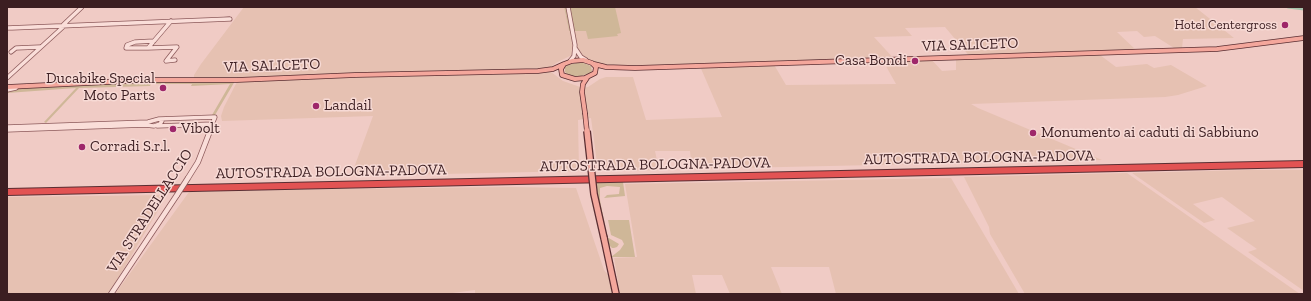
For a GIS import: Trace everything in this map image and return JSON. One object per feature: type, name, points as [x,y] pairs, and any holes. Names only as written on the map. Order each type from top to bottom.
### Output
[{"type":"highway","name":"AUTOSTRADA BOLOGNA-PADOVA","points":[[7,188],[1304,161]]},
{"type":"highway","name":"AUTOSTRADA BOLOGNA-PADOVA","points":[[7,192],[1304,164]]},
{"type":"main road","name":"VIA SALICETO","points":[[7,87],[150,80],[237,80],[293,77],[538,71],[555,72],[570,78],[580,79],[590,77],[595,73],[608,69],[1241,48],[1304,38]]},
{"type":"main road","name":"VIA SALICETO","points":[[538,71],[553,69],[569,62],[586,60],[606,67],[635,68]]},
{"type":"main road","points":[[562,74],[561,69],[564,64]]},
{"type":"main road","points":[[594,64],[596,70],[595,73]]},
{"type":"main road","points":[[582,92],[583,84],[590,77]]},
{"type":"main road","points":[[570,78],[578,83],[582,92],[586,113],[594,194],[616,294]]},
{"type":"street","points":[[7,78],[82,7]]},
{"type":"street","points":[[568,7],[574,45],[574,56],[569,62]]},
{"type":"street","points":[[7,28],[171,21],[230,19],[171,21],[148,48]]},
{"type":"street","points":[[154,41],[135,42],[127,45],[126,48],[177,47],[166,61],[175,60]]},
{"type":"street","points":[[574,45],[579,55],[586,60]]},
{"type":"street","points":[[11,52],[16,48],[41,47]]},
{"type":"street","points":[[7,87],[36,85]]},
{"type":"street","name":"VIA STRADELLACCIO","points":[[111,294],[198,162],[215,117],[159,119]]},
{"type":"street","points":[[7,129],[147,123],[159,119]]},
{"type":"street","points":[[147,123],[154,126],[161,123],[162,121],[159,119]]},
{"type":"street","points":[[7,129],[159,119]]},
{"type":"street","points":[[7,129],[213,124]]},
{"type":"shaded area","points":[[244,7],[564,7],[569,31],[615,7],[1195,7],[1234,38],[1183,39],[1182,48],[1174,48],[1155,36],[1144,37],[1137,31],[1117,32],[1136,50],[1096,52],[1116,67],[1147,64],[1154,68],[1171,65],[1207,86],[1178,95],[1165,97],[971,104],[1102,160],[692,169],[690,151],[655,151],[659,170],[598,171],[591,118],[578,120],[579,171],[351,176],[373,116],[222,121],[221,116],[224,107],[239,78],[194,78],[194,75]],"holes":[[[945,27],[971,58],[956,59],[956,70],[942,71],[931,59],[896,61],[874,37],[912,36],[905,28]],[[580,55],[602,65],[630,66],[699,64],[722,117],[646,120],[633,77],[606,77],[588,87],[583,88],[563,81],[551,72],[552,66],[570,56]],[[882,59],[896,84],[786,85],[773,63]]]},
{"type":"shaded area","points":[[564,7],[615,7],[621,33],[617,34],[618,36],[588,39],[586,31],[569,31]]},
{"type":"shaded area","points":[[581,62],[591,66],[592,71],[590,73],[578,77],[570,76],[565,72],[565,67],[568,65]]},
{"type":"shaded area","points":[[145,81],[235,81],[215,115],[212,115],[230,84],[191,86],[192,84],[151,84],[150,86],[79,88],[46,123],[44,122],[76,88],[7,93],[7,91],[10,90],[40,86]]},
{"type":"shaded area","points":[[1304,170],[1304,291],[1248,252],[1257,249],[1227,228],[1255,221],[1222,197],[1193,204],[1215,220],[1204,223],[1132,173]]},
{"type":"shaded area","points":[[1127,173],[1300,294],[1025,294],[990,234],[989,227],[964,177]]},
{"type":"shaded area","points":[[951,178],[1019,294],[836,294],[829,267],[771,267],[782,294],[730,294],[722,275],[692,275],[696,294],[620,294],[614,258],[637,257],[625,184]]},
{"type":"shaded area","points":[[595,182],[623,182],[625,196],[604,198],[607,195],[619,194],[620,187],[607,186],[600,188],[600,200],[607,237],[619,244],[614,248],[607,243]]},
{"type":"shaded area","points":[[509,187],[576,188],[604,270],[610,277],[612,294],[475,294],[475,290],[445,294],[115,294],[189,192]]},
{"type":"shaded area","points":[[167,195],[109,294],[7,294],[7,197]]},
{"type":"shaded area","points":[[608,220],[629,220],[635,257],[611,257],[620,250],[624,244],[622,240],[611,235]]},
{"type":"waterway","points":[[1288,7],[1304,9]]},
{"type":"place","name":"Hotel Centergross","points":[[1285,25]]},
{"type":"place","name":"Casa Bondi","points":[[915,61]]},
{"type":"place","name":"Ducabike Special Moto Parts","points":[[163,88]]},
{"type":"place","name":"Landail","points":[[316,106]]},
{"type":"place","name":"Vibolt","points":[[173,129]]},
{"type":"place","name":"Monumento ai caduti di Sabbiuno","points":[[1033,133]]},
{"type":"place","name":"Corradi S.r.l.","points":[[82,147]]}]
